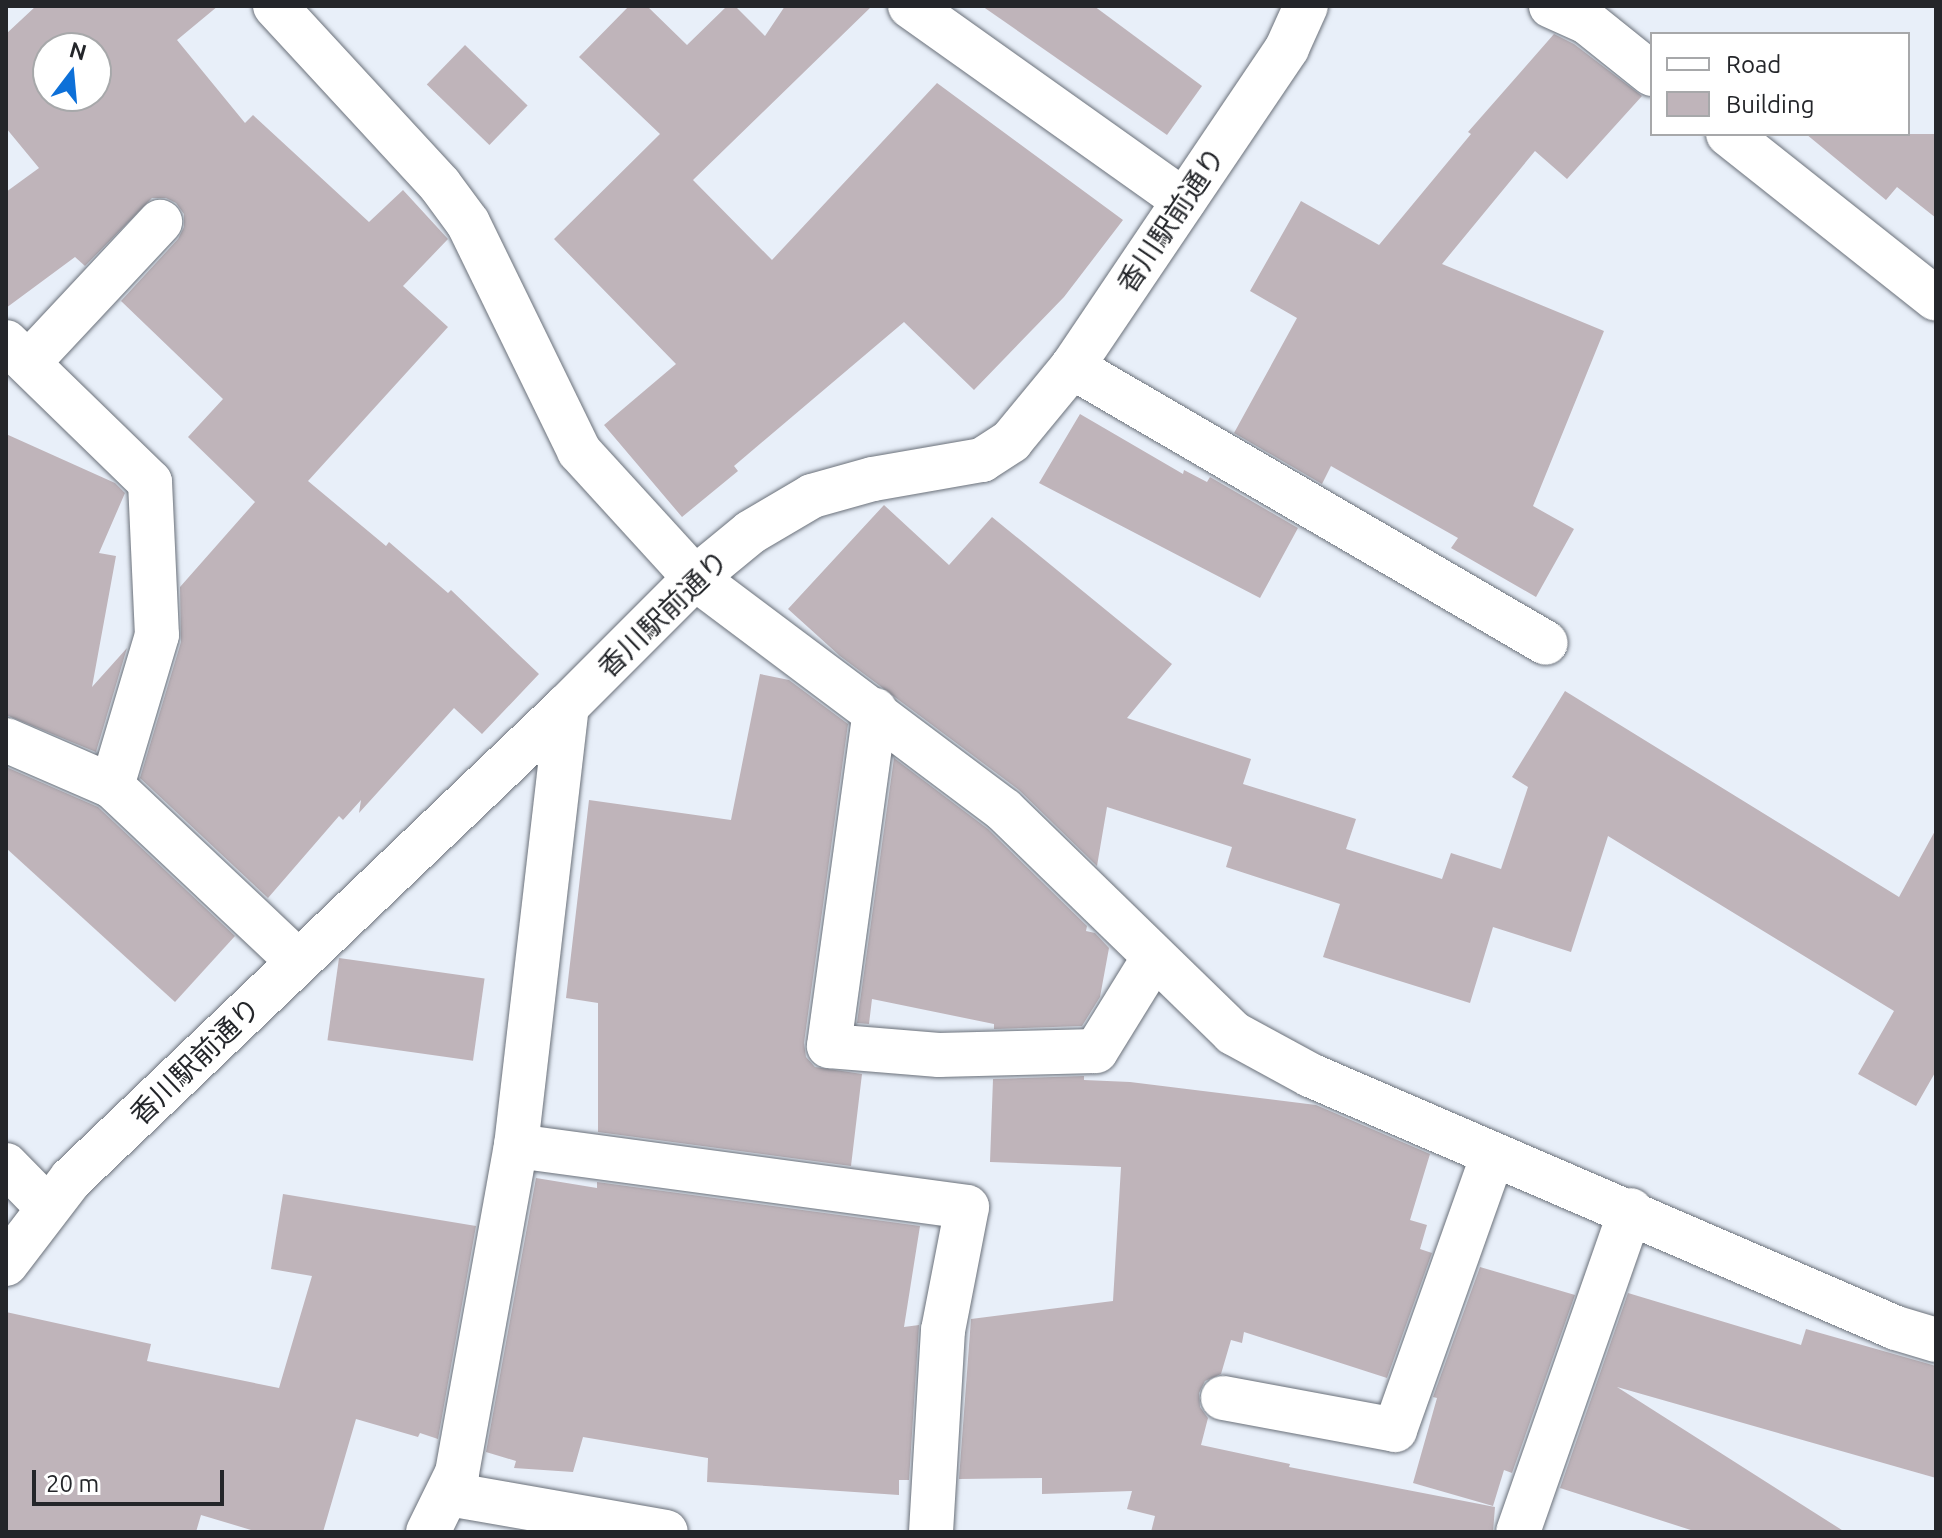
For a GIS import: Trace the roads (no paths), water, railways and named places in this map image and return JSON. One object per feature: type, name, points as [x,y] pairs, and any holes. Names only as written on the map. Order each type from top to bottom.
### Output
[{"type":"street","points":[[275,6],[440,185],[468,223],[579,451],[695,578],[875,710],[1004,810],[1233,1033],[1310,1075],[1493,1155],[1631,1210],[1896,1328],[1936,1340]]},
{"type":"street","points":[[910,6],[1184,201]]},
{"type":"street","name":"香川駅前通り","points":[[6,1264],[47,1207],[298,961],[567,706],[695,578],[751,532],[812,496],[873,479],[982,460],[1011,441],[1072,367],[1287,48],[1306,6]]},
{"type":"street","points":[[1551,6],[1587,22],[1650,72]]},
{"type":"street","points":[[1731,136],[1936,299]]},
{"type":"street","points":[[112,786],[157,635],[150,482],[17,352],[160,222]]},
{"type":"street","points":[[1072,367],[1546,643]]},
{"type":"street","points":[[428,1532],[457,1473],[516,1146],[567,706]]},
{"type":"street","points":[[875,710],[829,1046],[939,1055],[1096,1051],[1154,957]]},
{"type":"street","points":[[6,740],[112,786],[298,961]]},
{"type":"street","points":[[516,1146],[967,1207],[943,1330],[931,1532]]},
{"type":"street","points":[[1223,1398],[1395,1430],[1493,1155]]},
{"type":"street","points":[[6,1165],[47,1207]]},
{"type":"street","points":[[1518,1532],[1631,1210]]},
{"type":"street","points":[[449,1494],[666,1532]]}]
